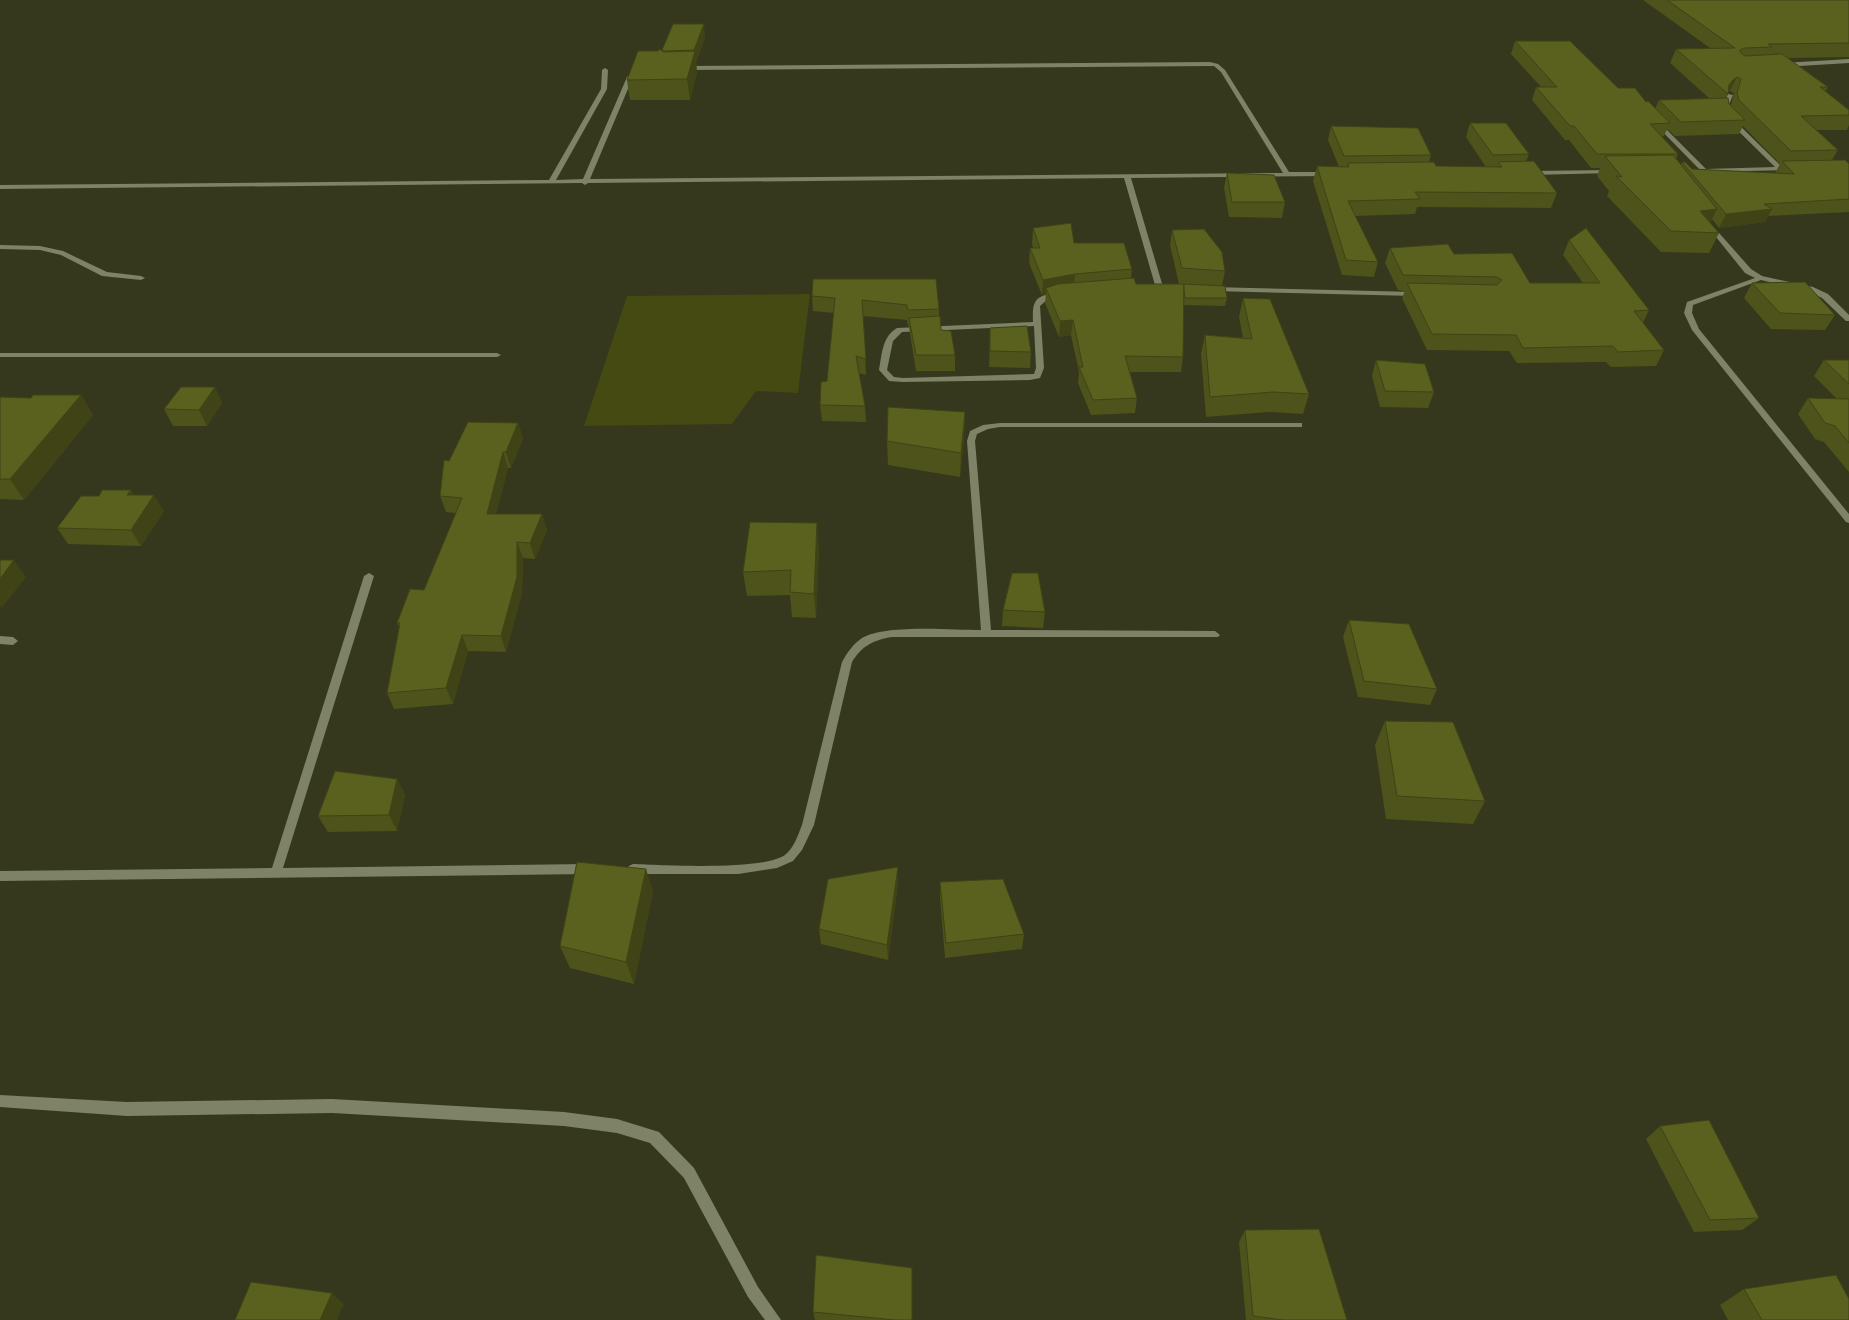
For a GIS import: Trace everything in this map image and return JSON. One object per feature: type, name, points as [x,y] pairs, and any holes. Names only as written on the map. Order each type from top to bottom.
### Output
[{"type":"street","points":[[1774,66],[1849,61]]},
{"type":"street","points":[[677,68],[1216,65],[1223,71],[1287,174]]},
{"type":"street","points":[[551,182],[604,89],[605,70]]},
{"type":"street","points":[[585,182],[630,77]]},
{"type":"street","points":[[1730,95],[1725,107],[1727,117],[1780,169]]},
{"type":"street","points":[[1655,121],[1704,171]]},
{"type":"street","points":[[1695,171],[1800,169]]},
{"type":"street","points":[[1518,173],[1617,172]]},
{"type":"street","points":[[0,187],[1335,174]]},
{"type":"street","points":[[1127,176],[1163,287],[1140,288]]},
{"type":"street","points":[[1702,216],[1743,266],[1760,278],[1810,289],[1825,296],[1849,319]]},
{"type":"street","points":[[0,247],[40,248],[62,253],[105,274],[141,278]]},
{"type":"street","points":[[1760,278],[1744,286],[1706,296],[1690,304],[1688,313],[1696,330],[1849,520]]},
{"type":"street","points":[[1209,289],[1424,294]]},
{"type":"street","points":[[1037,324],[900,330],[889,337],[882,370],[892,379],[903,380],[1030,378],[1037,376],[1040,368],[1036,306],[1045,297],[1065,295]]},
{"type":"street","points":[[0,355],[496,355]]},
{"type":"street","points":[[986,634],[971,441],[973,433],[979,429],[1000,425],[1299,425]]},
{"type":"street","points":[[276,872],[369,576]]},
{"type":"street","points":[[621,869],[748,868],[771,865],[788,858],[800,842],[808,825],[847,662],[857,645],[871,637],[892,633],[1215,635]]},
{"type":"street","points":[[0,640],[13,641]]},
{"type":"street","points":[[0,876],[601,869]]},
{"type":"street","points":[[0,1101],[127,1109],[332,1106],[564,1118],[617,1126],[654,1137],[689,1173],[753,1292],[774,1320]]},
{"type":"green space","points":[[810,294],[798,393],[756,391],[732,424],[584,426],[627,296]]},
{"type":"building","points":[[1667,0],[1849,0],[1849,43],[1768,44],[1772,47],[1744,48],[1740,50],[1745,56],[1782,54],[1828,87],[1820,87],[1849,110],[1849,115],[1801,116],[1838,150],[1791,151],[1739,100],[1737,93],[1741,79],[1737,77],[1733,80],[1729,85],[1728,94],[1676,49],[1735,48]]},
{"type":"building","points":[[673,24],[704,24],[694,50],[662,50]]},
{"type":"building","points":[[1515,41],[1570,41],[1618,88],[1635,88],[1646,102],[1648,101],[1670,123],[1650,124],[1678,154],[1597,154],[1574,126],[1570,126],[1536,87],[1557,87]]},
{"type":"building","points":[[659,49],[664,52],[695,51],[687,79],[627,80],[638,51],[658,51]]},
{"type":"building","points":[[1728,98],[1729,104],[1745,120],[1681,122],[1659,100]]},
{"type":"building","points":[[1470,123],[1506,123],[1529,154],[1493,155]]},
{"type":"building","points":[[1331,126],[1418,128],[1431,155],[1344,156]]},
{"type":"building","points":[[1673,155],[1717,209],[1700,211],[1719,233],[1671,231],[1616,176],[1622,177],[1605,156]]},
{"type":"building","points":[[1845,160],[1849,164],[1849,199],[1764,204],[1772,209],[1726,214],[1682,162],[1685,162],[1692,169],[1794,174],[1782,161]]},
{"type":"building","points":[[1534,161],[1557,193],[1415,192],[1420,199],[1348,201],[1378,262],[1346,260],[1317,166],[1349,167],[1348,163],[1434,162],[1436,166],[1502,167],[1498,162]]},
{"type":"building","points":[[1227,173],[1274,175],[1285,202],[1232,202]]},
{"type":"building","points":[[1071,223],[1074,243],[1124,243],[1132,269],[1075,274],[1043,280],[1030,248],[1040,248],[1033,228]]},
{"type":"building","points":[[1586,228],[1649,310],[1634,311],[1664,350],[1618,352],[1613,346],[1523,348],[1516,335],[1432,334],[1407,283],[1497,285],[1502,280],[1497,277],[1403,275],[1390,248],[1448,244],[1454,254],[1512,253],[1530,283],[1600,283],[1569,240]]},
{"type":"building","points":[[1204,229],[1222,252],[1225,271],[1182,268],[1172,230]]},
{"type":"building","points":[[1134,278],[1136,284],[1184,284],[1183,357],[1125,356],[1137,398],[1093,400],[1079,367],[1083,367],[1073,320],[1060,321],[1046,288],[1058,284]]},
{"type":"building","points":[[813,279],[936,279],[939,309],[908,310],[907,305],[862,300],[866,359],[856,356],[865,406],[820,405],[821,382],[827,381],[835,298],[812,296]]},
{"type":"building","points":[[1805,282],[1835,315],[1780,313],[1752,283]]},
{"type":"building","points":[[1184,284],[1225,286],[1227,298],[1185,298]]},
{"type":"building","points":[[1243,298],[1270,299],[1309,394],[1273,392],[1210,397],[1205,335],[1252,339]]},
{"type":"building","points":[[940,316],[941,330],[951,331],[955,355],[916,355],[909,318]]},
{"type":"building","points":[[1027,326],[1031,352],[990,351],[990,328]]},
{"type":"building","points":[[1376,360],[1425,364],[1434,392],[1385,391]]},
{"type":"building","points":[[1824,360],[1849,360],[1849,384]]},
{"type":"building","points":[[181,387],[215,387],[199,410],[164,409]]},
{"type":"building","points":[[33,395],[81,395],[10,479],[0,479],[0,397],[31,398]]},
{"type":"building","points":[[1808,398],[1849,399],[1849,443],[1835,426],[1825,423]]},
{"type":"building","points":[[888,407],[965,412],[961,453],[887,441]]},
{"type":"building","points":[[468,422],[518,423],[506,452],[503,452],[487,514],[542,514],[530,543],[517,542],[517,577],[501,636],[462,635],[446,688],[387,693],[400,623],[397,623],[410,589],[424,590],[462,498],[440,496],[444,460],[449,461]]},
{"type":"building","points":[[102,490],[131,490],[127,495],[154,495],[131,530],[57,528],[81,496],[99,496]]},
{"type":"building","points":[[750,522],[817,523],[814,594],[790,592],[791,570],[743,572]]},
{"type":"building","points":[[0,560],[14,560],[0,579]]},
{"type":"building","points":[[1012,573],[1038,573],[1045,612],[1003,610]]},
{"type":"building","points":[[1349,620],[1409,624],[1437,689],[1364,681]]},
{"type":"building","points":[[1385,721],[1453,722],[1485,801],[1397,796]]},
{"type":"building","points":[[335,771],[397,779],[389,815],[318,816]]},
{"type":"building","points":[[577,862],[646,869],[626,962],[560,946]]},
{"type":"building","points":[[898,867],[887,945],[819,929],[828,879]]},
{"type":"building","points":[[1003,879],[1024,934],[946,943],[940,882]]},
{"type":"building","points":[[1709,1120],[1759,1218],[1710,1220],[1660,1126]]},
{"type":"building","points":[[1319,1229],[1347,1320],[1283,1320],[1253,1316],[1245,1230]]},
{"type":"building","points":[[816,1255],[912,1268],[912,1320],[813,1312]]},
{"type":"building","points":[[1836,1275],[1849,1299],[1849,1320],[1762,1320],[1744,1289]]},
{"type":"building","points":[[251,1282],[332,1293],[320,1320],[235,1320]]}]
